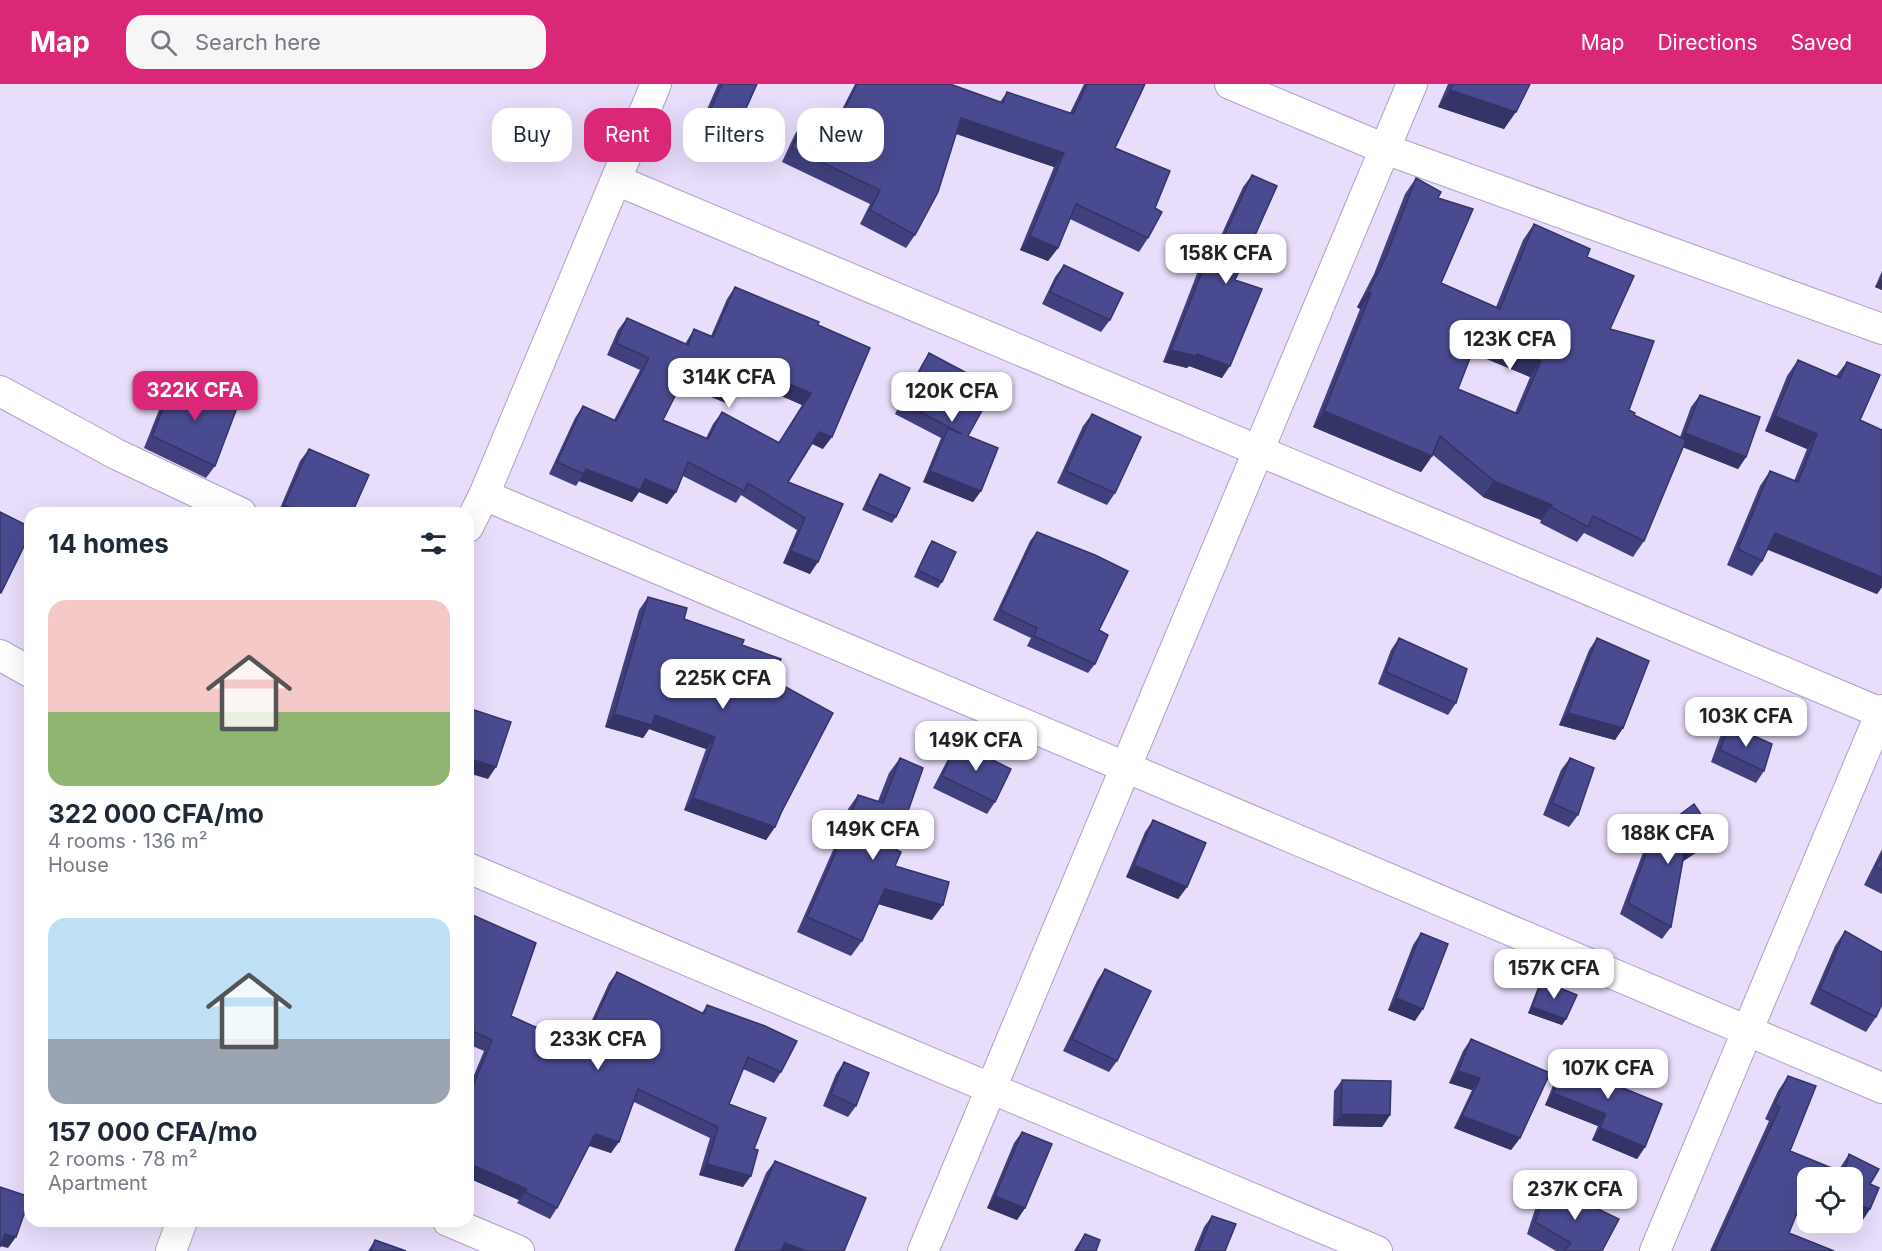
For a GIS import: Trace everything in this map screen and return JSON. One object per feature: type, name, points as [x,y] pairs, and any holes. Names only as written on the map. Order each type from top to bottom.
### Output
[{"type":"street","points":[[1230,84],[1385,149],[1882,329]]},
{"type":"street","points":[[923,1251],[1412,84]]},
{"type":"street","points":[[474,515],[616,180],[652,85]]},
{"type":"street","points":[[616,180],[1881,711],[1655,1251]]},
{"type":"street","points":[[0,391],[116,454],[228,507]]},
{"type":"street","points":[[484,495],[1882,1088]]},
{"type":"street","points":[[0,655],[24,669]]},
{"type":"street","points":[[474,871],[1377,1251]]},
{"type":"street","points":[[171,1251],[180,1227]]},
{"type":"street","points":[[462,1227],[519,1251]]},
{"type":"building","points":[[722,84],[757,84],[746,108],[711,108]]},
{"type":"building","points":[[857,84],[950,84],[1003,103],[1007,92],[1073,114],[1087,84],[1145,84],[1115,148],[1170,171],[1155,208],[1162,212],[1148,238],[1076,204],[1058,248],[1030,236],[1064,153],[961,118],[938,192],[915,235],[870,210],[880,190],[821,162],[884,162],[884,108],[845,108]]},
{"type":"building","points":[[1453,84],[1530,84],[1516,112],[1450,90]]},
{"type":"building","points":[[797,137],[797,150],[792,148]]},
{"type":"building","points":[[1252,175],[1277,186],[1235,280],[1262,289],[1230,366],[1197,354],[1196,356],[1171,350],[1207,259],[1213,260]]},
{"type":"building","points":[[1416,178],[1441,192],[1438,198],[1473,209],[1441,283],[1500,309],[1534,224],[1590,249],[1587,257],[1634,276],[1610,329],[1654,341],[1629,410],[1635,413],[1634,415],[1686,440],[1644,541],[1593,516],[1588,527],[1551,507],[1552,505],[1494,481],[1440,436],[1432,456],[1324,411],[1371,293],[1368,292],[1385,259]],"holes":[[[1479,335],[1541,361],[1518,414],[1458,389]]]},
{"type":"building","points":[[1064,265],[1123,293],[1110,320],[1050,292]]},
{"type":"building","points":[[735,287],[819,322],[818,325],[870,348],[832,437],[819,432],[788,482],[843,504],[818,562],[791,551],[805,518],[748,483],[744,491],[688,462],[676,492],[645,479],[640,490],[586,469],[584,474],[557,462],[583,406],[616,421],[649,358],[616,343],[627,318],[688,345],[694,329],[713,337]],"holes":[[[732,359],[811,393],[779,443],[722,412],[708,439],[663,420],[687,372],[734,391],[743,371],[730,365]]]},
{"type":"building","points":[[929,353],[965,372],[956,390],[985,405],[968,436],[998,448],[981,491],[930,471],[948,428],[962,434],[903,403]]},
{"type":"building","points":[[1798,360],[1840,378],[1847,362],[1880,375],[1860,420],[1882,430],[1882,577],[1775,533],[1762,561],[1738,549],[1770,471],[1798,482],[1817,434],[1775,416]]},
{"type":"building","points":[[174,381],[238,405],[215,466],[152,436]]},
{"type":"building","points":[[1700,395],[1760,417],[1746,457],[1685,433]]},
{"type":"building","points":[[1092,414],[1141,437],[1115,493],[1066,471]]},
{"type":"building","points":[[309,449],[369,475],[355,507],[289,507],[284,505]]},
{"type":"building","points":[[880,474],[910,488],[896,517],[867,504]]},
{"type":"building","points":[[0,512],[24,524],[24,546],[0,592]]},
{"type":"building","points":[[1037,532],[1128,571],[1099,630],[1108,635],[1095,664],[1034,636],[1037,628],[1000,610]]},
{"type":"building","points":[[932,541],[956,552],[942,582],[918,570]]},
{"type":"building","points":[[648,597],[687,608],[684,619],[744,640],[742,645],[781,659],[773,680],[833,713],[775,827],[693,798],[715,737],[655,715],[652,725],[614,714]]},
{"type":"building","points":[[1399,638],[1467,669],[1456,703],[1386,672]]},
{"type":"building","points":[[1597,638],[1649,661],[1623,728],[1568,713]]},
{"type":"building","points":[[474,710],[511,722],[496,767],[474,760]]},
{"type":"building","points":[[1729,725],[1772,744],[1764,771],[1720,750]]},
{"type":"building","points":[[958,743],[1011,769],[995,802],[942,776]]},
{"type":"building","points":[[900,758],[923,768],[895,849],[901,852],[895,866],[949,882],[943,905],[885,889],[862,941],[807,917],[847,827],[858,795],[883,803]]},
{"type":"building","points":[[1570,758],[1594,768],[1578,815],[1552,803]]},
{"type":"building","points":[[1694,804],[1714,834],[1684,854],[1671,927],[1628,903],[1653,835]]},
{"type":"building","points":[[1153,820],[1206,843],[1187,887],[1134,865]]},
{"type":"building","points":[[1882,855],[1882,870],[1876,867]]},
{"type":"building","points":[[474,916],[536,943],[511,1016],[533,1026],[584,1043],[617,972],[704,1014],[707,1005],[765,1026],[797,1041],[781,1072],[748,1057],[729,1104],[766,1118],[754,1149],[758,1150],[751,1176],[707,1164],[718,1127],[638,1089],[619,1142],[595,1134],[557,1208],[525,1192],[527,1189],[474,1166],[474,1083],[492,1040],[474,1032]]},
{"type":"building","points":[[1845,931],[1882,952],[1882,1004],[1876,1017],[1820,989]]},
{"type":"building","points":[[1421,933],[1448,944],[1423,1009],[1396,998]]},
{"type":"building","points":[[1105,969],[1151,991],[1117,1061],[1072,1039]]},
{"type":"building","points":[[1542,981],[1577,995],[1566,1019],[1532,1007]]},
{"type":"building","points":[[1471,1039],[1550,1073],[1520,1138],[1462,1116],[1480,1078],[1458,1071]]},
{"type":"building","points":[[1569,1054],[1618,1074],[1613,1084],[1662,1104],[1645,1147],[1600,1128],[1606,1114],[1553,1093]]},
{"type":"building","points":[[844,1062],[869,1073],[856,1106],[831,1094]]},
{"type":"building","points":[[1788,1076],[1816,1086],[1790,1151],[1829,1167],[1797,1167],[1797,1213],[1789,1233],[1834,1251],[1714,1251],[1780,1107],[1775,1104]]},
{"type":"building","points":[[1342,1080],[1391,1081],[1390,1115],[1341,1114]]},
{"type":"building","points":[[1022,1132],[1052,1144],[1025,1208],[995,1196]]},
{"type":"building","points":[[1849,1154],[1879,1169],[1870,1184],[1879,1188],[1870,1209],[1863,1206],[1863,1167],[1846,1167]]},
{"type":"building","points":[[775,1161],[866,1198],[844,1251],[806,1251],[785,1243],[781,1251],[737,1251]]},
{"type":"building","points":[[1548,1185],[1619,1219],[1602,1251],[1564,1251],[1571,1243],[1535,1222]]},
{"type":"building","points":[[0,1187],[24,1195],[24,1214],[16,1237],[5,1234],[0,1247]]},
{"type":"building","points":[[1212,1216],[1236,1224],[1225,1251],[1198,1251]]},
{"type":"building","points":[[1085,1234],[1100,1240],[1096,1251],[1076,1251]]},
{"type":"building","points":[[375,1240],[406,1251],[371,1251]]}]
